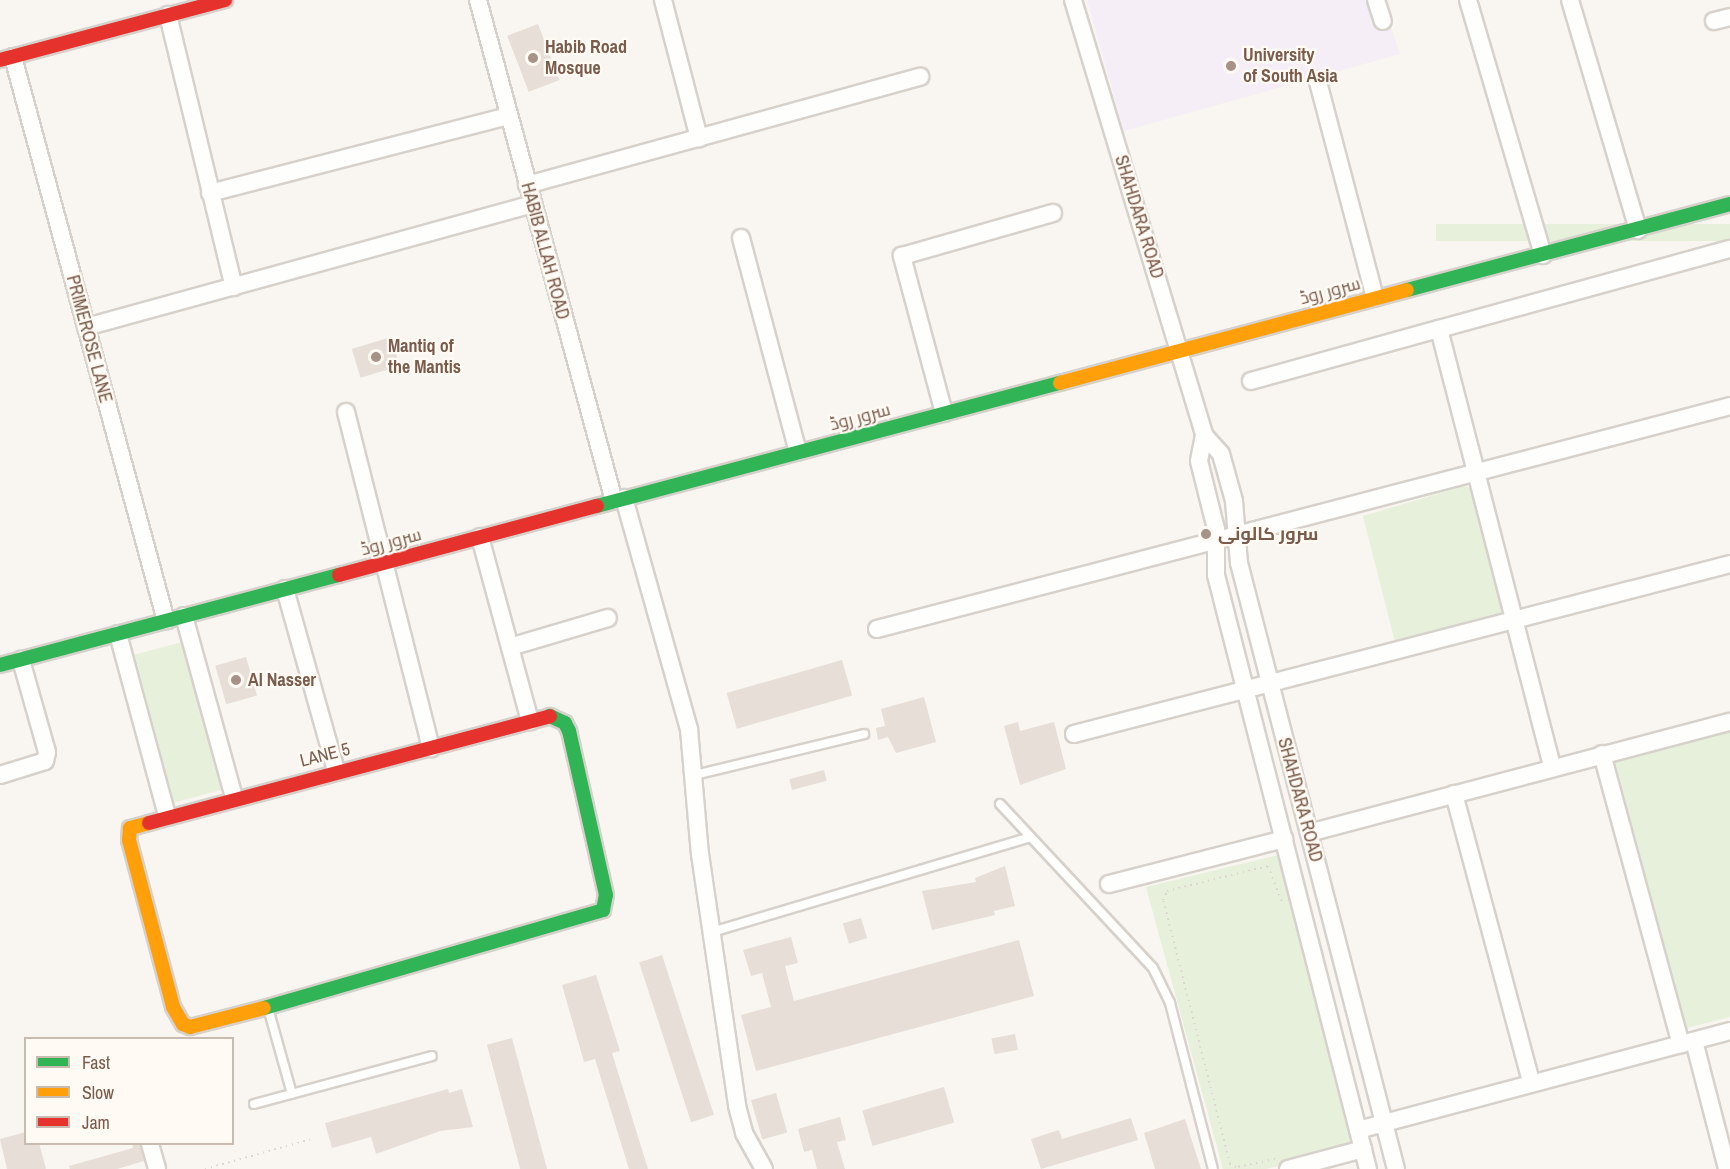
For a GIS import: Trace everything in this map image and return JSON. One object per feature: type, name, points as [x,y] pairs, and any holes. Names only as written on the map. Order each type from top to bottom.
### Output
[{"type":"street","points":[[7,59],[168,15],[185,5],[225,0]]},
{"type":"street","name":"HABIB ALLAH ROAD","points":[[478,0],[532,204],[689,729],[695,775],[700,854],[740,1121],[764,1169]]},
{"type":"street","points":[[663,0],[699,138]]},
{"type":"street","name":"SHAHDARA ROAD","points":[[1073,0],[1204,435],[1221,454],[1238,533],[1239,563],[1396,1169]]},
{"type":"street","points":[[1376,0],[1383,21]]},
{"type":"street","points":[[1468,0],[1543,255]]},
{"type":"street","points":[[1570,0],[1638,230]]},
{"type":"street","points":[[168,15],[234,287]]},
{"type":"street","name":"PRIMEROSE LANE","points":[[7,59],[86,327],[166,621]]},
{"type":"street","points":[[527,185],[920,77]]},
{"type":"street","points":[[1318,82],[1375,297]]},
{"type":"street","points":[[210,193],[508,117]]},
{"type":"street","points":[[86,327],[532,204]]},
{"type":"street","name":"سرور روڈ","points":[[0,665],[1730,204]]},
{"type":"street","points":[[944,413],[902,256],[1053,213]]},
{"type":"street","points":[[741,238],[798,452]]},
{"type":"street","points":[[1251,381],[1730,249]]},
{"type":"street","points":[[1439,328],[1552,766]]},
{"type":"street","points":[[877,629],[1216,538],[1478,474],[1730,406]]},
{"type":"street","points":[[346,412],[382,563],[431,748]]},
{"type":"street","name":"SHAHDARA ROAD","points":[[1204,435],[1199,461],[1216,538],[1216,575],[1368,1169]]},
{"type":"street","points":[[480,537],[530,721]]},
{"type":"street","points":[[1074,734],[1730,564]]},
{"type":"street","points":[[285,589],[336,771]]},
{"type":"street","points":[[184,616],[234,798]]},
{"type":"street","points":[[510,647],[608,618]]},
{"type":"street","points":[[118,634],[167,816]]},
{"type":"street","points":[[0,775],[45,761],[47,752],[21,660]]},
{"type":"street","name":"LANE 5","points":[[558,717],[569,731],[606,895],[603,910],[268,1007],[190,1027],[183,1024],[174,1007],[129,840],[130,828],[234,798],[431,748],[530,721],[558,717]]},
{"type":"street","points":[[1309,832],[1552,766],[1730,722]]},
{"type":"street","points":[[1602,754],[1687,1043],[1727,1169]]},
{"type":"street","points":[[1454,794],[1530,1082]]},
{"type":"street","points":[[1109,884],[1284,839]]},
{"type":"street","points":[[1358,1130],[1530,1082],[1730,1031]]},
{"type":"street","points":[[151,1145],[157,1169]]},
{"type":"street","points":[[1283,1163],[1363,1149]]},
{"type":"lane","points":[[695,775],[864,734]]},
{"type":"lane","points":[[1000,804],[1029,838],[1153,968],[1170,1003],[1213,1169]]},
{"type":"lane","points":[[712,933],[1029,838]]},
{"type":"lane","points":[[268,1007],[292,1094]]},
{"type":"lane","points":[[254,1104],[432,1056]]},
{"type":"path","points":[[1283,1163],[1236,1167],[1230,1164],[1164,894],[1167,891],[1268,866],[1276,879],[1285,913]]},
{"type":"path","points":[[205,1169],[315,1138]]},
{"type":"shaded area","name":"University of South Asia","points":[[1087,0],[1382,0],[1400,54],[1124,131]]},
{"type":"green space","points":[[1436,224],[1730,224],[1730,241],[1436,241]]},
{"type":"green space","points":[[1464,486],[1472,489],[1503,616],[1395,642],[1363,516]]},
{"type":"green space","points":[[182,642],[222,790],[174,802],[135,655]]},
{"type":"green space","points":[[1730,727],[1730,1017],[1687,1028],[1614,758]]},
{"type":"green space","points":[[1278,855],[1354,1143],[1348,1148],[1266,1169],[1223,1169],[1146,887]]},
{"type":"building","name":"Habib Road Mosque","points":[[538,24],[560,80],[529,92],[507,36]]},
{"type":"building","name":"Mantiq of the Mantis","points":[[391,337],[400,366],[361,378],[352,349]]},
{"type":"building","name":"Al Nasser","points":[[246,657],[257,695],[226,704],[215,666]]},
{"type":"building","points":[[842,660],[852,696],[737,729],[727,693]]},
{"type":"building","points":[[924,697],[936,742],[896,753],[888,737],[878,740],[876,728],[885,726],[881,709]]},
{"type":"building","points":[[1018,722],[1020,731],[1054,722],[1066,769],[1020,785],[1004,726]]},
{"type":"building","points":[[824,770],[827,781],[792,790],[789,779]]},
{"type":"building","points":[[1005,866],[1015,906],[994,911],[995,915],[932,930],[922,891],[976,882],[975,878]]},
{"type":"building","points":[[861,918],[867,938],[849,944],[843,924]]},
{"type":"building","points":[[791,937],[798,963],[785,966],[794,1001],[1019,940],[1034,996],[756,1071],[741,1015],[771,1007],[762,973],[751,976],[743,950]]},
{"type":"building","points":[[662,955],[714,1115],[691,1122],[639,962]]},
{"type":"building","points":[[596,975],[620,1051],[612,1053],[648,1169],[629,1169],[595,1059],[584,1062],[562,985]]},
{"type":"building","points":[[1015,1034],[1018,1050],[994,1054],[991,1039]]},
{"type":"building","points":[[512,1038],[547,1169],[520,1169],[487,1045]]},
{"type":"building","points":[[944,1087],[954,1123],[872,1146],[862,1110]]},
{"type":"building","points":[[448,1089],[449,1093],[462,1089],[473,1127],[440,1131],[376,1154],[371,1137],[332,1148],[325,1123]]},
{"type":"building","points":[[776,1093],[787,1132],[762,1140],[751,1100]]},
{"type":"building","points":[[840,1117],[846,1140],[837,1142],[845,1169],[817,1169],[812,1150],[804,1152],[798,1129]]},
{"type":"building","points":[[1131,1118],[1138,1140],[1041,1169],[1031,1139],[1059,1130],[1062,1139]]},
{"type":"building","points":[[1185,1119],[1201,1169],[1155,1169],[1144,1133]]},
{"type":"building","points":[[24,1133],[24,1145],[40,1145],[46,1169],[7,1169],[0,1139]]},
{"type":"building","points":[[132,1145],[140,1145],[144,1161],[117,1169],[70,1169],[69,1166],[133,1148]]},
{"type":"traffic: fast","points":[[1407,290],[1730,204]]},
{"type":"traffic: fast","points":[[597,506],[1060,383]]},
{"type":"traffic: fast","points":[[0,665],[339,575]]},
{"type":"traffic: fast","points":[[264,1008],[603,910],[606,895],[569,731],[565,723],[550,716]]},
{"type":"traffic: slow","points":[[1060,383],[1407,290]]},
{"type":"traffic: slow","points":[[149,823],[130,828],[129,840],[173,1007],[183,1024],[190,1027],[264,1008]]},
{"type":"traffic: jam","points":[[0,60],[225,0]]},
{"type":"traffic: jam","points":[[339,575],[597,506]]},
{"type":"traffic: jam","points":[[149,823],[550,716]]},
{"type":"place","name":"Habib Road Mosque","points":[[533,58]]},
{"type":"place","name":"University of South Asia","points":[[1231,66]]},
{"type":"place","name":"Mantiq of the Mantis","points":[[376,357]]},
{"type":"place","name":"سرور کالونی","points":[[1206,534]]},
{"type":"place","name":"Al Nasser","points":[[236,680]]}]
